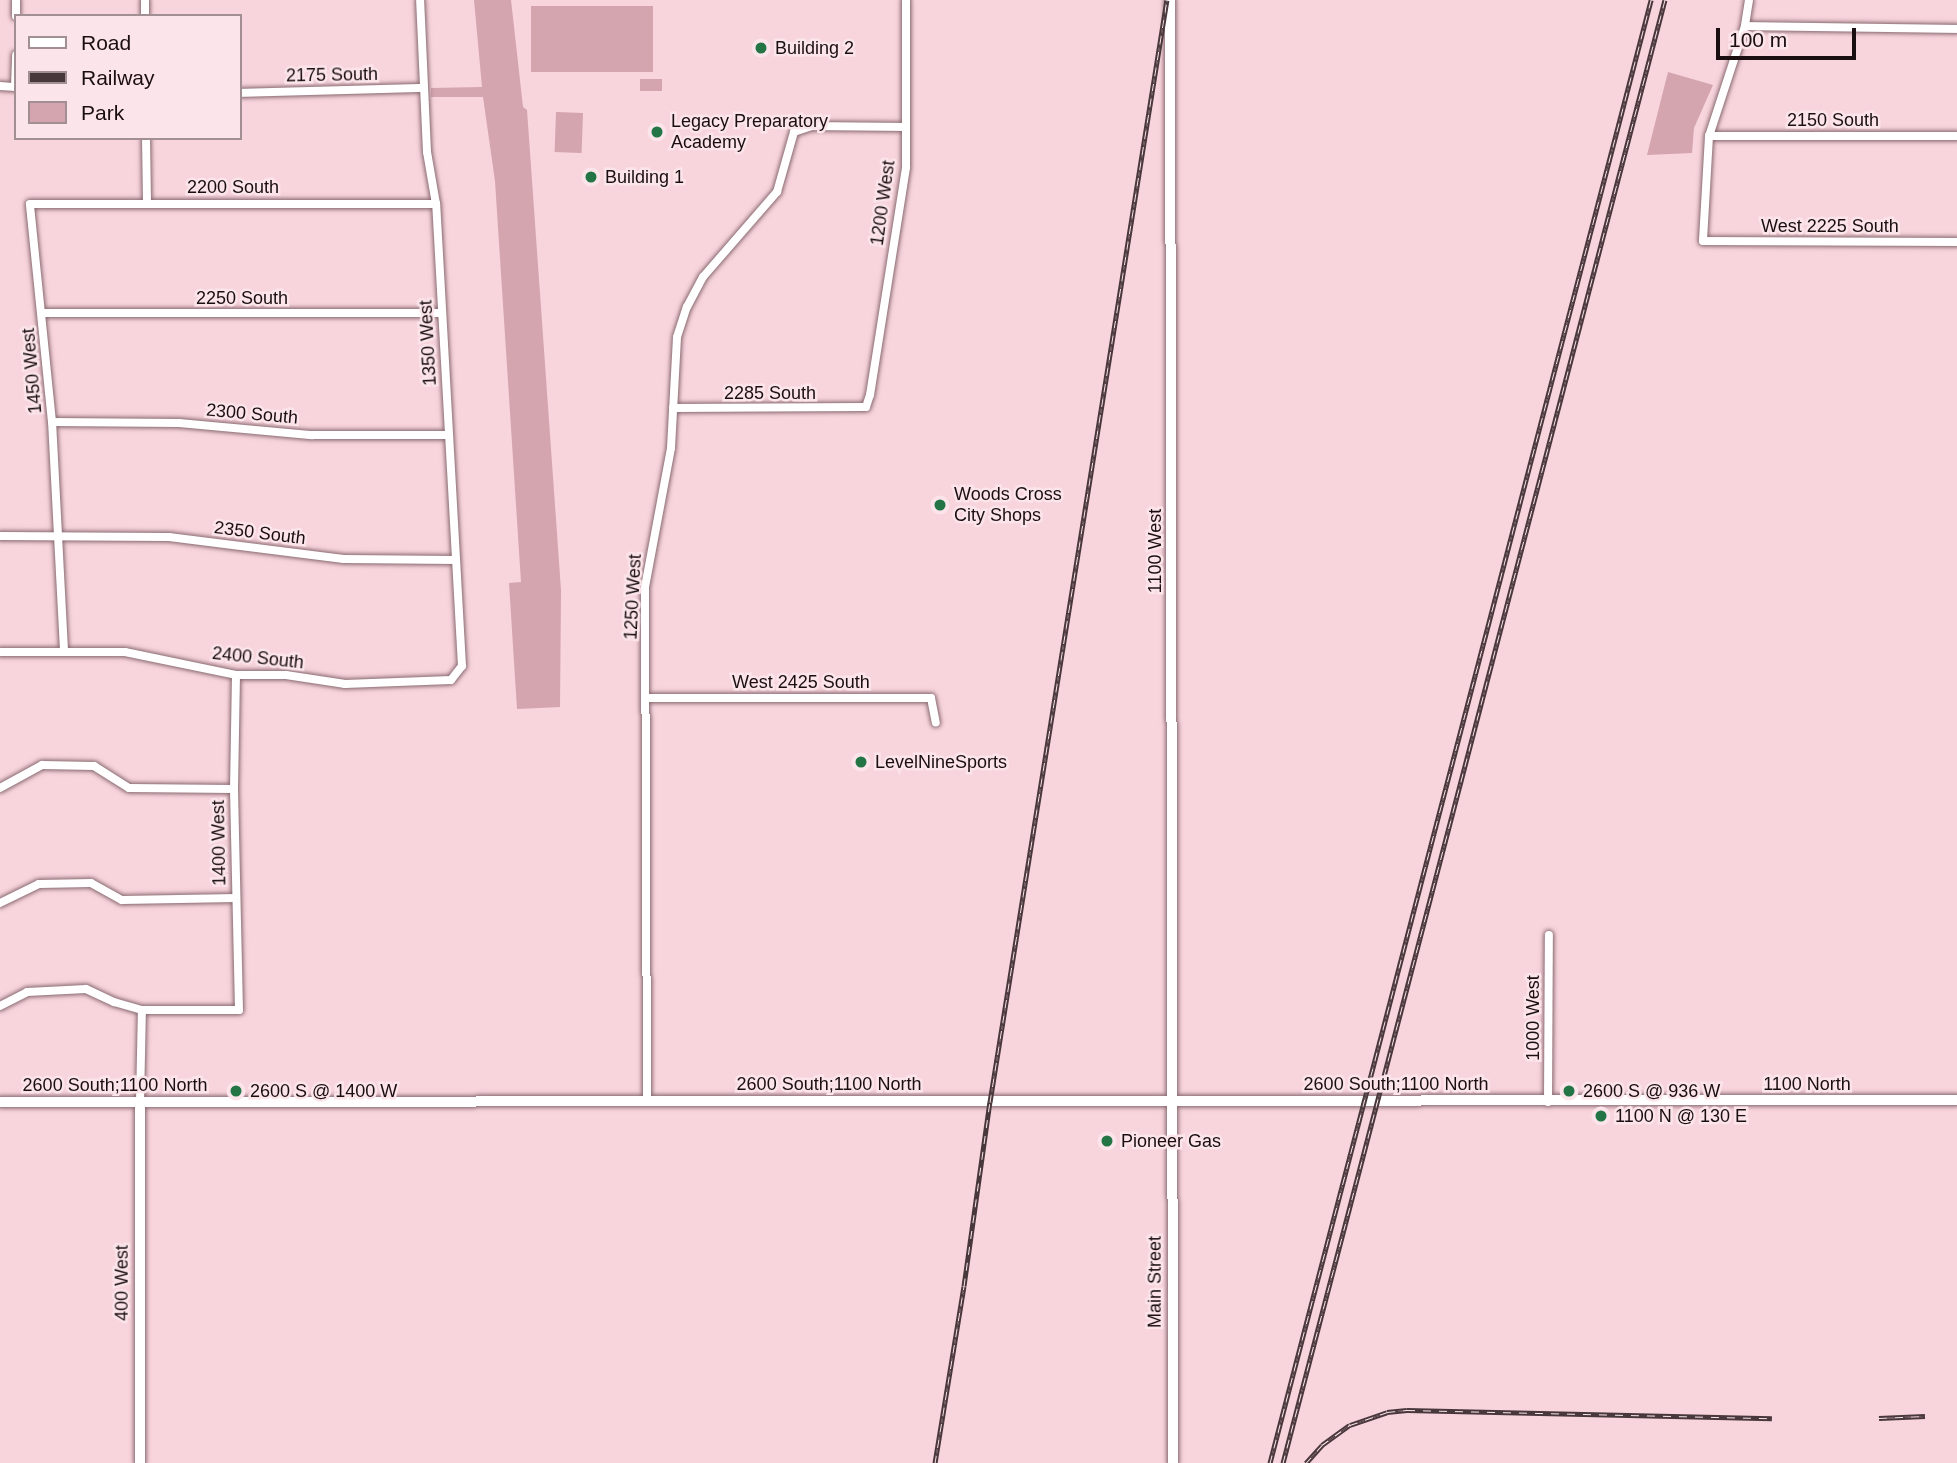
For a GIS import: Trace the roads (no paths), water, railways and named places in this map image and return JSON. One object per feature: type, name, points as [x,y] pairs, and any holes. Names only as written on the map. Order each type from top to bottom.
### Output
[{"type":"main road","name":"1100 West","points":[[1170,0],[1173,1101]]},
{"type":"main road","name":"1100 North","points":[[1658,1102],[1957,1100]]},
{"type":"main road","name":"Main Street","points":[[1173,1101],[1173,1463]]},
{"type":"main road","name":"2600 South;1100 North","points":[[0,1102],[1658,1102]]},
{"type":"main road","name":"400 West","points":[[140,1102],[140,1463]]},
{"type":"street","name":"1350 West","points":[[420,0],[427,152],[436,204],[462,666],[451,680]]},
{"type":"street","name":"1200 West","points":[[866,407],[904,181],[905,0]]},
{"type":"street","points":[[1709,135],[1745,26],[1749,0]]},
{"type":"street","points":[[1745,26],[1957,29]]},
{"type":"street","name":"2175 South","points":[[242,93],[424,88]]},
{"type":"street","name":"1250 West","points":[[647,1102],[645,587],[671,448],[674,354],[687,307],[714,261],[773,200],[784,175],[794,132],[811,126],[905,127]]},
{"type":"street","name":"2150 South","points":[[1709,135],[1957,136]]},
{"type":"street","name":"West 2225 South","points":[[1709,135],[1703,241],[1957,242]]},
{"type":"street","points":[[146,140],[148,203]]},
{"type":"street","name":"2200 South","points":[[30,204],[436,204]]},
{"type":"street","name":"1450 West","points":[[30,204],[43,313],[60,535]]},
{"type":"street","name":"2250 South","points":[[43,313],[442,313]]},
{"type":"street","name":"2285 South","points":[[673,408],[866,407]]},
{"type":"street","name":"2300 South","points":[[52,422],[179,423],[312,435],[449,435]]},
{"type":"street","points":[[0,652],[64,650],[60,535]]},
{"type":"street","name":"2350 South","points":[[0,536],[169,537],[344,559],[456,560]]},
{"type":"street","name":"2400 South","points":[[64,650],[125,652],[236,675],[286,675],[345,684],[451,680]]},
{"type":"street","name":"1400 West","points":[[142,1010],[239,1010],[234,789],[236,675]]},
{"type":"street","name":"West 2425 South","points":[[646,698],[931,698],[936,723]]},
{"type":"street","points":[[0,788],[42,765],[94,766],[129,788],[234,789]]},
{"type":"street","points":[[0,904],[39,884],[91,883],[122,900],[236,898]]},
{"type":"street","name":"1000 West","points":[[1548,1102],[1549,936]]},
{"type":"street","points":[[0,1006],[27,992],[86,989],[142,1010],[140,1102]]},
{"type":"railway","points":[[935,1463],[990,1102],[1167,0]]},
{"type":"railway","points":[[1270,1463],[1651,0]]},
{"type":"railway","points":[[1283,1463],[1665,0]]},
{"type":"railway","points":[[1306,1463],[1322,1445],[1350,1425],[1387,1412],[1407,1410],[1772,1418]]},
{"type":"railway","points":[[1879,1418],[1925,1416]]},
{"type":"place","name":"Building 2","points":[[761,48]]},
{"type":"place","name":"Legacy Preparatory Academy","points":[[657,132]]},
{"type":"place","name":"Building 1","points":[[591,177]]},
{"type":"place","name":"Woods Cross City Shops","points":[[940,505]]},
{"type":"place","name":"LevelNineSports","points":[[861,762]]},
{"type":"place","name":"2600 S @ 1400 W","points":[[236,1091]]},
{"type":"place","name":"2600 S @ 936 W","points":[[1569,1091]]},
{"type":"place","name":"1100 N @ 130 E","points":[[1601,1116]]},
{"type":"place","name":"Pioneer Gas","points":[[1107,1141]]}]
